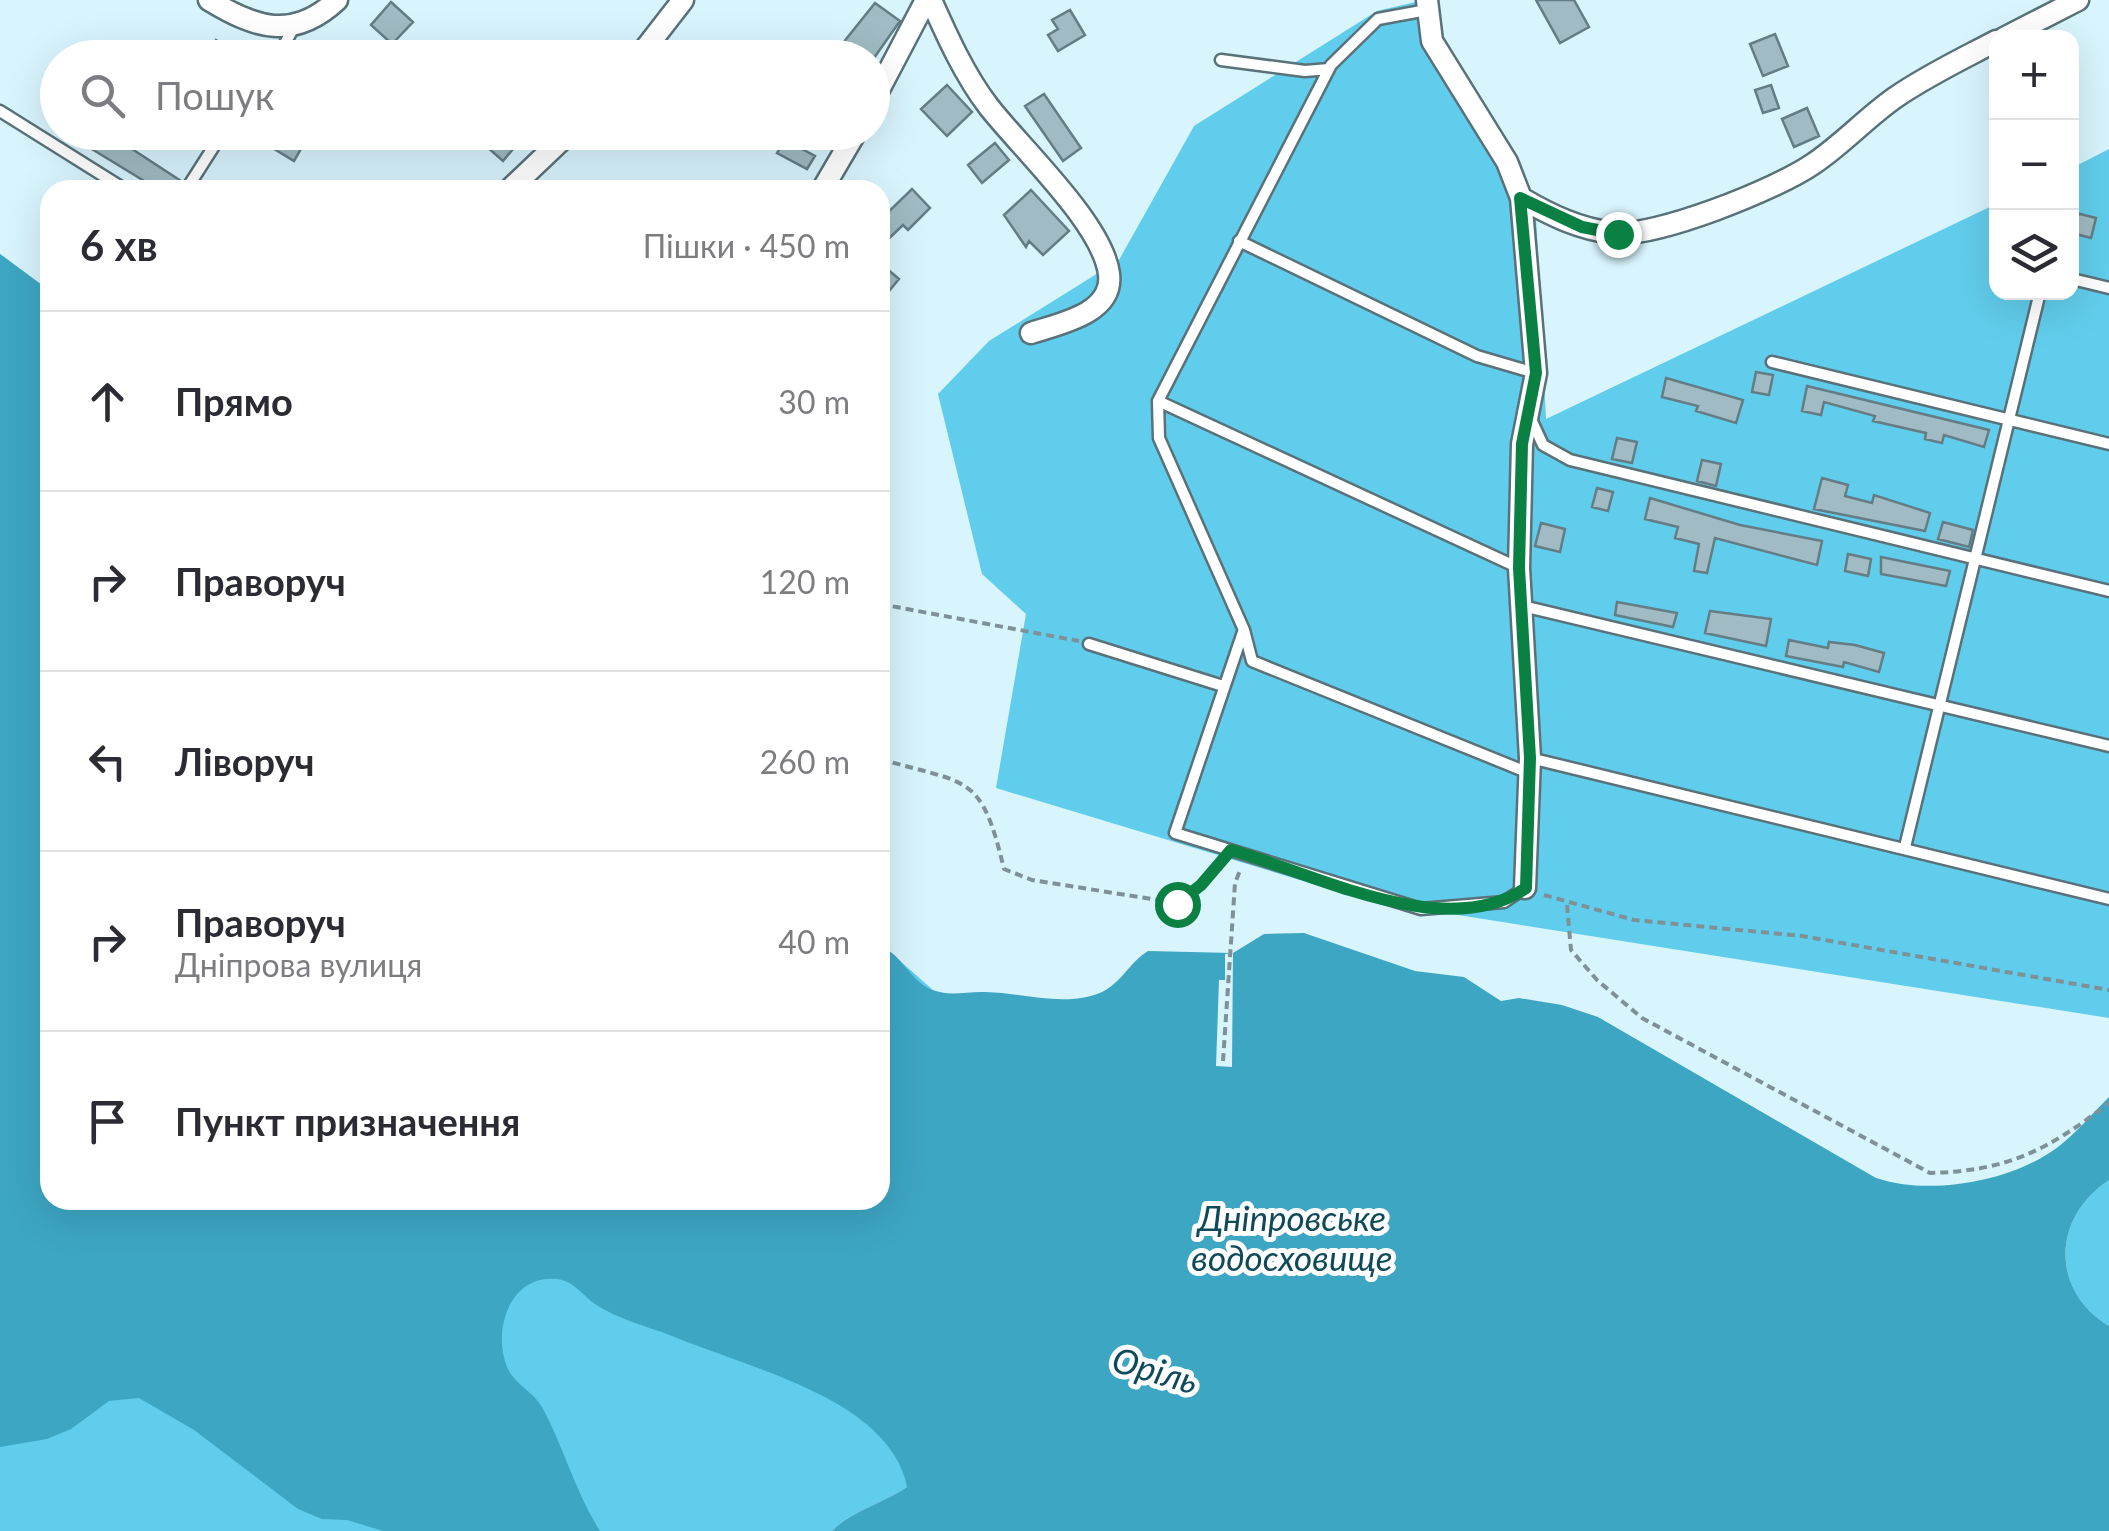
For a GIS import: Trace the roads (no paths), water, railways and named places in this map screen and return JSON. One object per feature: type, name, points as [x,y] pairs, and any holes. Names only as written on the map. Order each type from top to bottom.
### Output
[{"type":"street","points":[[209,0],[248,24],[294,26],[324,12],[337,0]]},
{"type":"street","points":[[652,40],[683,0]]},
{"type":"street","points":[[890,70],[928,0]]},
{"type":"street","points":[[928,0],[987,105],[1055,182],[1096,243],[1110,275],[1102,300],[1084,315],[1031,333]]},
{"type":"street","points":[[2020,30],[2078,0]]},
{"type":"street","points":[[1427,5],[1432,40],[1507,162],[1520,198],[1536,373],[1522,444],[1519,568],[1529,766],[1526,888]]},
{"type":"street","points":[[1520,198],[1582,227],[1618,234],[1704,212],[1809,168],[1892,100],[1989,45]]},
{"type":"street","points":[[520,180],[551,150]]},
{"type":"street","points":[[828,180],[845,150]]},
{"type":"lane","points":[[1427,5],[1378,20],[1329,69],[1158,401],[1159,438],[1244,630],[1252,661],[1529,766],[1905,847],[2109,899]]},
{"type":"lane","points":[[287,40],[294,26]]},
{"type":"lane","points":[[1221,60],[1261,62],[1305,71],[1329,69]]},
{"type":"lane","points":[[0,111],[40,136]]},
{"type":"lane","points":[[62,150],[110,180]]},
{"type":"lane","points":[[192,180],[212,150]]},
{"type":"lane","points":[[1239,241],[1477,356],[1536,373]]},
{"type":"lane","points":[[2079,280],[2109,288]]},
{"type":"lane","points":[[1905,847],[2038,300]]},
{"type":"lane","points":[[1772,362],[2109,444]]},
{"type":"lane","points":[[1158,401],[1519,568]]},
{"type":"lane","points":[[1530,416],[1543,445],[1570,460],[1978,556],[2109,591]]},
{"type":"lane","points":[[1523,606],[1942,702],[2109,746]]},
{"type":"lane","points":[[1244,630],[1175,834],[1422,909],[1504,902],[1526,888]]},
{"type":"lane","points":[[1089,644],[1223,686]]},
{"type":"water","name":"Дніпровське водосховище","points":[[0,254],[40,284],[40,1210],[890,1210],[890,951],[924,986],[939,992],[1074,999],[1109,988],[1148,951],[1233,953],[1264,934],[1304,933],[1415,971],[1464,977],[1501,1001],[1519,998],[1562,1005],[1598,1017],[1876,1178],[1920,1186],[1970,1182],[2018,1169],[2058,1147],[2109,1097],[2109,1180],[2077,1214],[2068,1233],[2066,1254],[2068,1274],[2076,1293],[2109,1326],[2109,1531],[832,1531],[848,1518],[907,1487],[894,1455],[872,1429],[852,1413],[804,1387],[613,1314],[573,1285],[557,1279],[527,1285],[517,1295],[504,1322],[503,1352],[510,1373],[542,1407],[600,1531],[383,1531],[347,1520],[322,1519],[298,1509],[194,1430],[139,1398],[109,1401],[71,1429],[47,1439],[0,1447]]},
{"type":"water label","name":"Оріль","points":[[1155,1371]]}]
